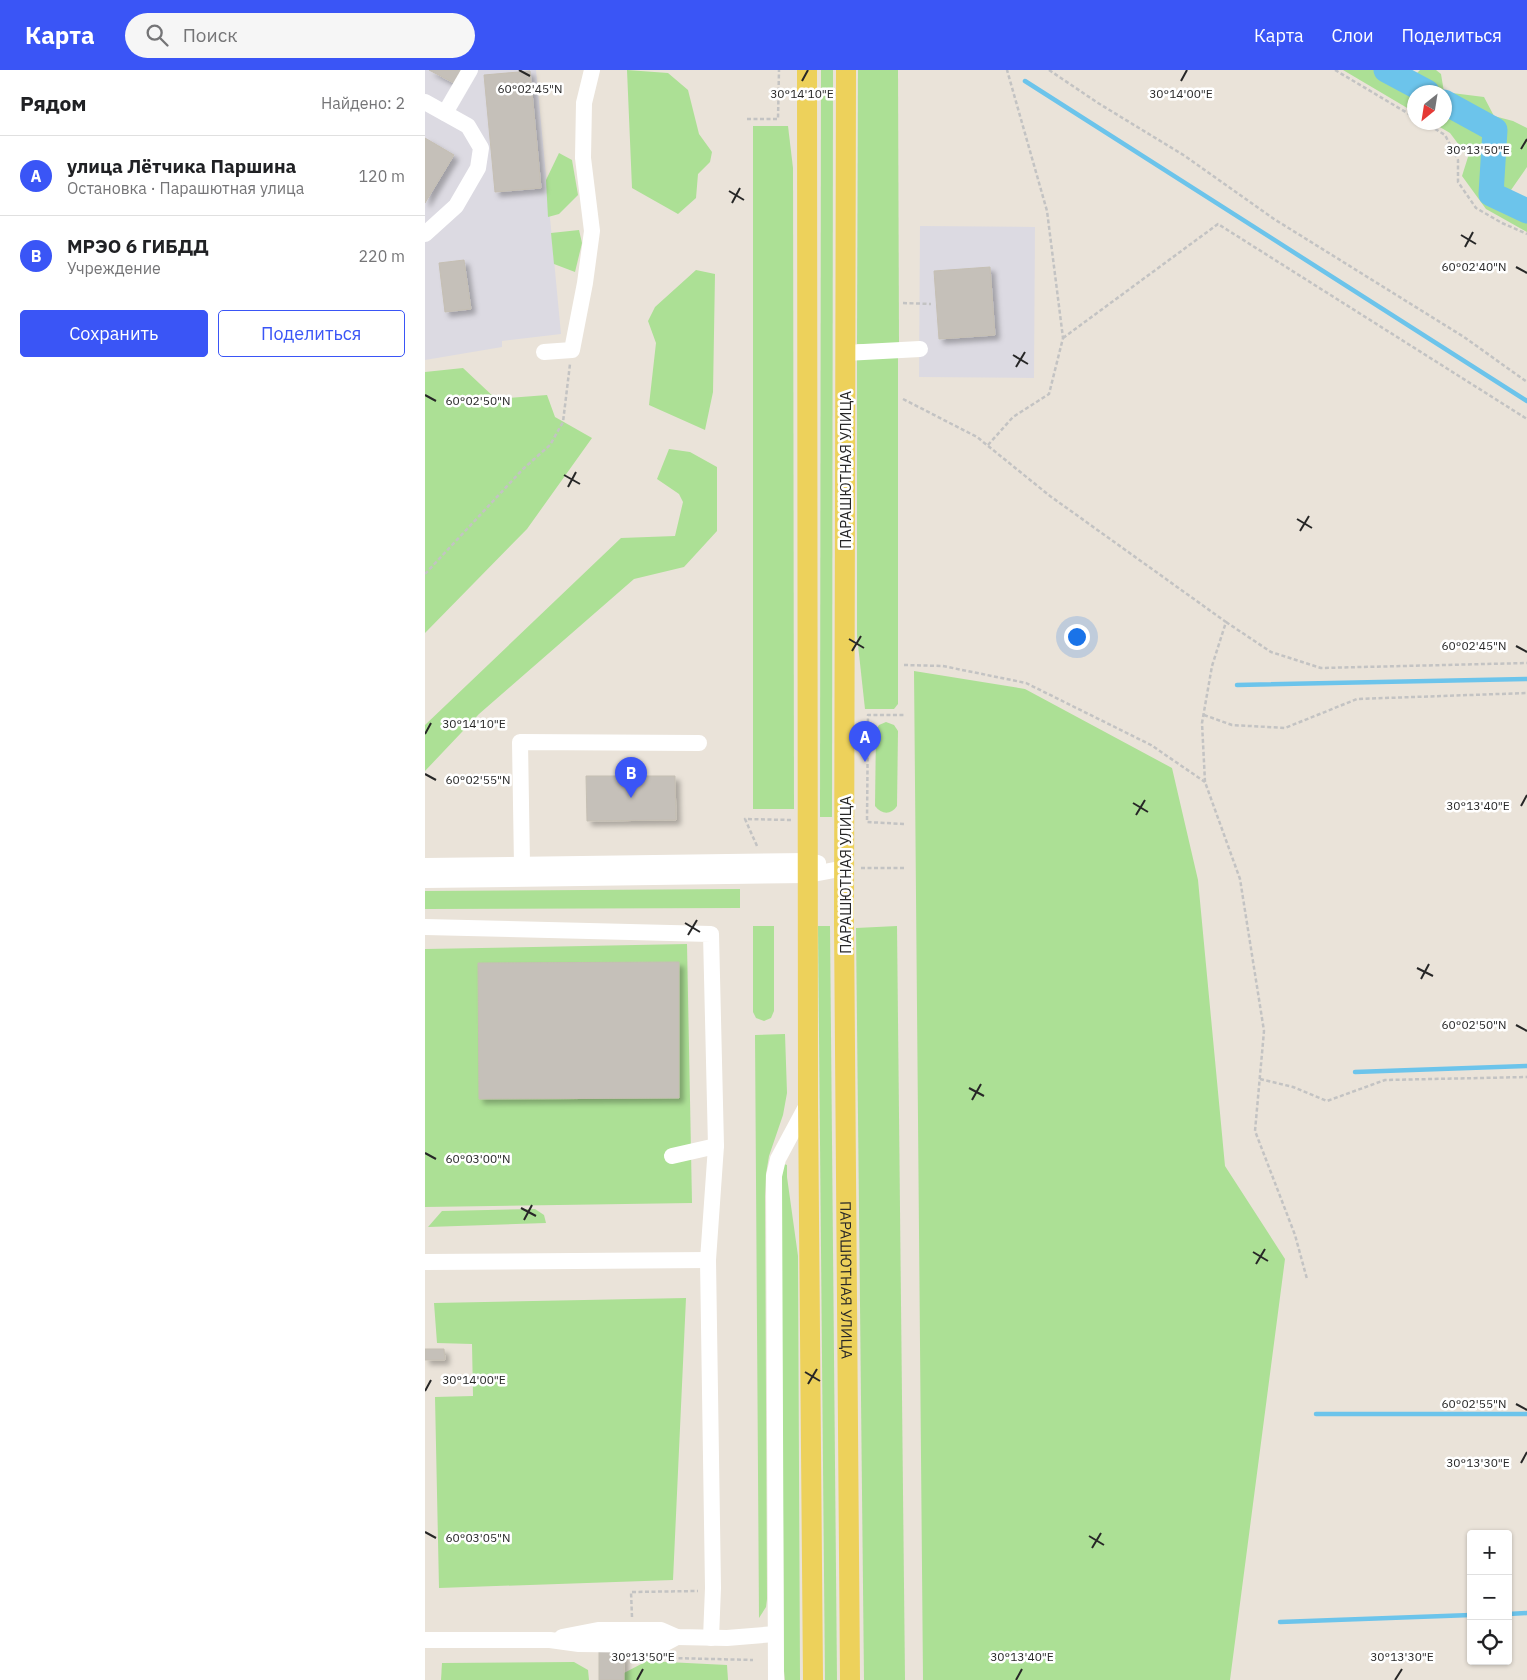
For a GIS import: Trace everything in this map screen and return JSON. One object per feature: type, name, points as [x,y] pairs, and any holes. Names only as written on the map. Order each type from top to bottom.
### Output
[{"type":"main road","points":[[807,70],[808,1103],[813,1680]]},
{"type":"main road","name":"ПАРАШЮТНАЯ УЛИЦА","points":[[846,70],[845,868],[851,1680]]},
{"type":"street","points":[[445,113],[471,70]]},
{"type":"street","points":[[544,352],[572,350],[585,283],[592,231],[583,158],[584,103],[592,70]]},
{"type":"street","points":[[425,102],[468,126],[481,148],[478,168],[456,206],[425,234]]},
{"type":"street","points":[[845,353],[920,349]]},
{"type":"street","points":[[522,865],[520,742],[699,743]]},
{"type":"street","points":[[425,866],[845,868]]},
{"type":"street","points":[[425,880],[808,868]]},
{"type":"street","points":[[425,926],[711,934],[716,1146],[708,1260],[713,1588],[711,1638]]},
{"type":"street","points":[[776,1680],[774,1176],[778,1159],[808,1103]]},
{"type":"street","points":[[672,1156],[716,1146]]},
{"type":"street","points":[[425,1262],[708,1260]]},
{"type":"street","points":[[551,1640],[599,1630],[661,1630],[677,1637],[711,1638],[775,1634]]},
{"type":"street","points":[[425,1640],[551,1640],[579,1644],[662,1645],[677,1637]]},
{"type":"path","points":[[747,119],[778,119],[779,70]]},
{"type":"path","points":[[988,445],[1013,417],[1049,394],[1063,338],[1047,211],[1007,70]]},
{"type":"path","points":[[1049,70],[1098,103],[1185,156],[1273,219],[1464,337],[1527,382]]},
{"type":"path","points":[[1335,70],[1407,112]]},
{"type":"path","points":[[1436,130],[1445,136],[1459,160],[1458,182],[1476,208],[1502,223],[1527,234]]},
{"type":"path","points":[[1063,338],[1218,224],[1527,419]]},
{"type":"path","points":[[903,303],[931,304]]},
{"type":"path","points":[[425,574],[523,469],[550,445],[563,422],[572,350]]},
{"type":"path","points":[[903,399],[977,437],[1050,496],[1271,652],[1321,668],[1527,663]]},
{"type":"path","points":[[1226,622],[1212,666],[1204,715],[1205,782],[1240,879],[1264,1030],[1255,1131],[1295,1235],[1307,1279]]},
{"type":"path","points":[[904,666],[943,666],[1026,683],[1151,745],[1205,782]]},
{"type":"path","points":[[1204,715],[1232,725],[1285,728],[1357,699],[1527,693]]},
{"type":"path","points":[[904,824],[867,822],[867,793],[868,715],[905,715]]},
{"type":"path","points":[[759,852],[745,819],[791,820]]},
{"type":"path","points":[[845,868],[904,868]]},
{"type":"path","points":[[1260,1079],[1293,1087],[1327,1101],[1385,1080],[1527,1076]]},
{"type":"path","points":[[632,1630],[631,1592],[699,1591]]},
{"type":"path","points":[[670,1658],[753,1660]]},
{"type":"shaded area","points":[[425,70],[536,70],[561,334],[502,341],[502,347],[425,360]]},
{"type":"shaded area","points":[[920,226],[1035,227],[1034,378],[919,377]]},
{"type":"green space","points":[[627,70],[668,73],[688,90],[699,134],[712,152],[710,162],[698,174],[696,198],[678,214],[632,188]]},
{"type":"green space","points":[[821,70],[833,70],[832,817],[820,817]]},
{"type":"green space","points":[[858,70],[898,70],[899,344],[857,344]]},
{"type":"green space","points":[[1343,70],[1408,70],[1417,73],[1420,70],[1436,70],[1441,74],[1443,85],[1407,85],[1407,108]]},
{"type":"green space","points":[[1452,93],[1484,97],[1494,116],[1513,121],[1527,128],[1527,167],[1511,190],[1516,198],[1527,203],[1527,232],[1486,209],[1462,176],[1468,157],[1450,133],[1445,130],[1452,130]]},
{"type":"green space","points":[[753,126],[788,126],[793,168],[794,809],[753,809]]},
{"type":"green space","points":[[559,153],[572,160],[578,195],[559,214],[548,217],[546,180]]},
{"type":"green space","points":[[579,230],[582,243],[575,272],[554,264],[551,233]]},
{"type":"green space","points":[[696,270],[715,274],[713,392],[705,430],[649,405],[656,343],[648,321],[655,307]]},
{"type":"green space","points":[[898,357],[898,704],[894,709],[865,709],[857,636],[857,359]]},
{"type":"green space","points":[[463,368],[496,399],[547,395],[555,417],[592,438],[527,529],[425,633],[425,372]]},
{"type":"green space","points":[[669,449],[690,452],[717,467],[717,531],[684,567],[634,579],[479,714],[425,771],[425,725],[621,538],[675,536],[683,502],[679,494],[657,479]]},
{"type":"green space","points":[[914,671],[1025,689],[1172,768],[1198,880],[1225,1166],[1285,1259],[1230,1680],[923,1680]]},
{"type":"green space","points":[[886,722],[894,725],[898,731],[897,806],[892,811],[886,813],[875,806],[876,730],[879,725]]},
{"type":"green space","points":[[740,889],[740,908],[425,909],[425,891]]},
{"type":"green space","points":[[753,926],[774,926],[774,1011],[771,1018],[764,1021],[756,1018],[753,1012]]},
{"type":"green space","points":[[818,926],[830,926],[837,1680],[825,1680]]},
{"type":"green space","points":[[897,926],[905,1680],[864,1680],[856,928]]},
{"type":"green space","points":[[687,944],[692,1203],[425,1207],[425,949]]},
{"type":"green space","points":[[785,1034],[787,1093],[783,1115],[769,1156],[765,1196],[767,1599],[766,1607],[759,1618],[755,1035]]},
{"type":"green space","points":[[784,1164],[787,1165],[798,1256],[800,1680],[785,1680],[784,1671],[781,1177]]},
{"type":"green space","points":[[535,1209],[544,1215],[546,1223],[428,1227],[442,1211]]},
{"type":"green space","points":[[686,1298],[673,1580],[439,1588],[435,1397],[473,1396],[472,1344],[437,1343],[434,1303]]},
{"type":"green space","points":[[647,1661],[727,1665],[728,1680],[624,1680],[624,1673]]},
{"type":"green space","points":[[574,1662],[588,1670],[589,1680],[441,1680],[442,1663]]},
{"type":"building","points":[[429,70],[461,70],[454,83]]},
{"type":"building","points":[[530,71],[541,188],[495,192],[484,75]]},
{"type":"building","points":[[425,138],[454,155],[425,203]]},
{"type":"building","points":[[464,260],[471,309],[445,312],[439,263]]},
{"type":"building","points":[[990,267],[995,335],[939,339],[934,271]]},
{"type":"building","points":[[586,776],[675,776],[676,820],[587,821]]},
{"type":"building","points":[[679,962],[679,1098],[479,1099],[478,963]]},
{"type":"building","points":[[425,1349],[444,1349],[445,1360],[425,1360]]},
{"type":"building","points":[[599,1648],[624,1648],[624,1680],[599,1680]]},
{"type":"waterway","points":[[1386,70],[1414,85]]},
{"type":"waterway","points":[[1025,81],[1527,401]]},
{"type":"waterway","points":[[1452,106],[1495,130],[1491,194],[1527,211]]},
{"type":"waterway","points":[[1237,685],[1527,679]]},
{"type":"waterway","points":[[1355,1072],[1527,1066]]},
{"type":"waterway","points":[[1316,1414],[1527,1414]]},
{"type":"waterway","points":[[1512,1614],[1527,1613]]},
{"type":"waterway","points":[[1280,1622],[1467,1615]]},
{"type":"place","name":"улица Лётчика Паршина","points":[[865,762]]},
{"type":"place","name":"МРЭО 6 ГИБДД","points":[[631,798]]}]
